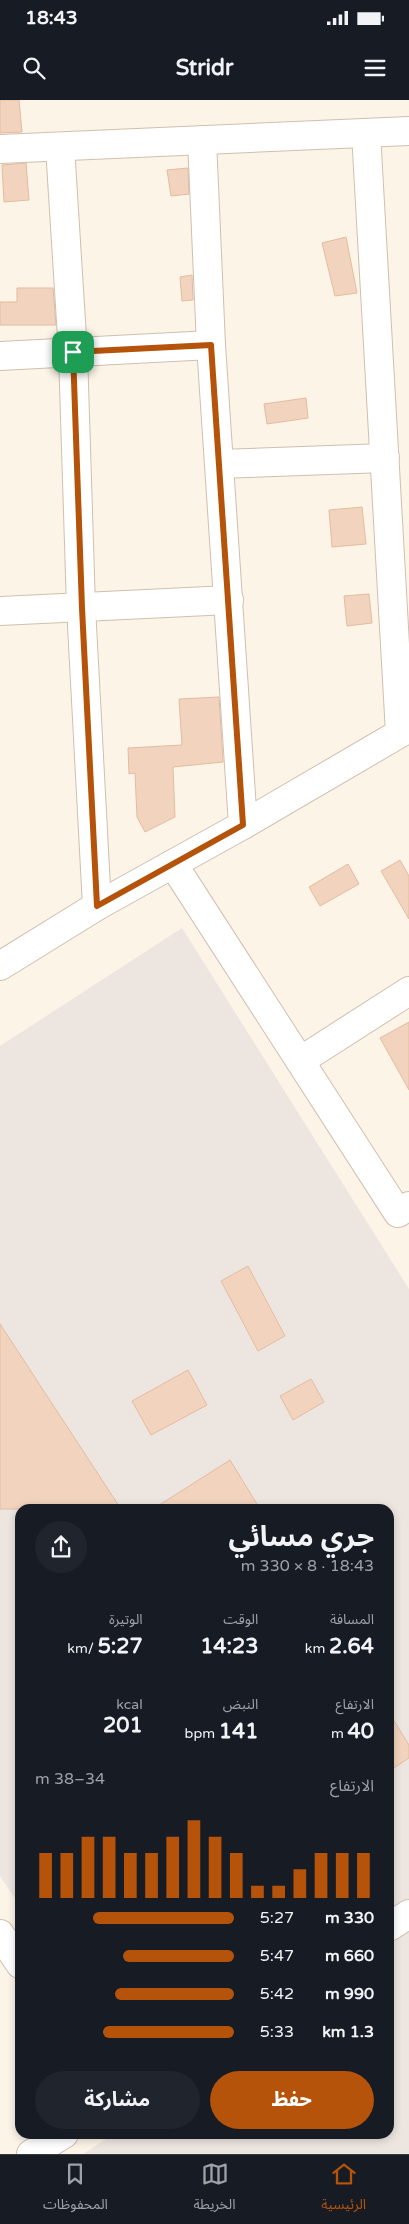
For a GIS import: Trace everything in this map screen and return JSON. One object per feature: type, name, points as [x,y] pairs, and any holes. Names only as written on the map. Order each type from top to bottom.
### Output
[{"type":"street","points":[[0,149],[409,131]]},
{"type":"street","points":[[0,966],[97,906],[243,825],[405,730],[385,458],[366,133]]},
{"type":"street","points":[[202,140],[211,345],[243,825]]},
{"type":"street","points":[[60,147],[73,352],[82,608],[97,906]]},
{"type":"street","points":[[0,356],[211,345]]},
{"type":"street","points":[[219,464],[385,458]]},
{"type":"street","points":[[0,611],[229,600]]},
{"type":"street","points":[[173,864],[398,1213],[409,1206]]},
{"type":"street","points":[[300,1061],[409,991]]},
{"type":"street","points":[[394,1924],[409,1914]]},
{"type":"street","points":[[1,1937],[15,1957]]},
{"type":"street","points":[[31,2154],[56,2139]]},
{"type":"shaded area","points":[[182,928],[409,1289],[409,2154],[83,2154],[106,2139],[394,2139],[394,1504],[15,1504],[15,1898],[0,1876],[0,1046]]},
{"type":"building","points":[[0,100],[19,100],[22,132],[0,133]]},
{"type":"building","points":[[26,163],[29,200],[4,202],[2,165]]},
{"type":"building","points":[[188,168],[189,194],[171,196],[167,170]]},
{"type":"building","points":[[346,237],[357,293],[335,296],[322,243]]},
{"type":"building","points":[[192,275],[193,300],[182,301],[180,277]]},
{"type":"building","points":[[17,288],[53,288],[56,325],[0,325],[0,302],[17,302]]},
{"type":"building","points":[[306,398],[308,418],[267,424],[264,404]]},
{"type":"building","points":[[362,507],[366,544],[332,547],[329,510]]},
{"type":"building","points":[[369,594],[372,623],[347,626],[344,596]]},
{"type":"building","points":[[219,697],[223,762],[173,767],[175,817],[145,832],[137,817],[135,773],[129,774],[128,748],[182,745],[179,699]]},
{"type":"building","points":[[400,860],[409,876],[409,919],[381,871]]},
{"type":"building","points":[[348,864],[359,884],[320,906],[309,887]]},
{"type":"building","points":[[409,1022],[409,1090],[380,1038]]},
{"type":"building","points":[[248,1266],[285,1336],[258,1351],[221,1281]]},
{"type":"building","points":[[0,1324],[118,1504],[15,1504],[15,1509],[0,1509]]},
{"type":"building","points":[[188,1370],[207,1405],[151,1435],[132,1401]]},
{"type":"building","points":[[311,1379],[324,1402],[293,1420],[280,1396]]},
{"type":"building","points":[[230,1460],[257,1504],[161,1504]]},
{"type":"building","points":[[394,1721],[409,1745],[409,1758],[394,1768]]},
{"type":"route","points":[[211,345],[243,825],[97,906],[82,608],[73,352],[211,345]]}]
